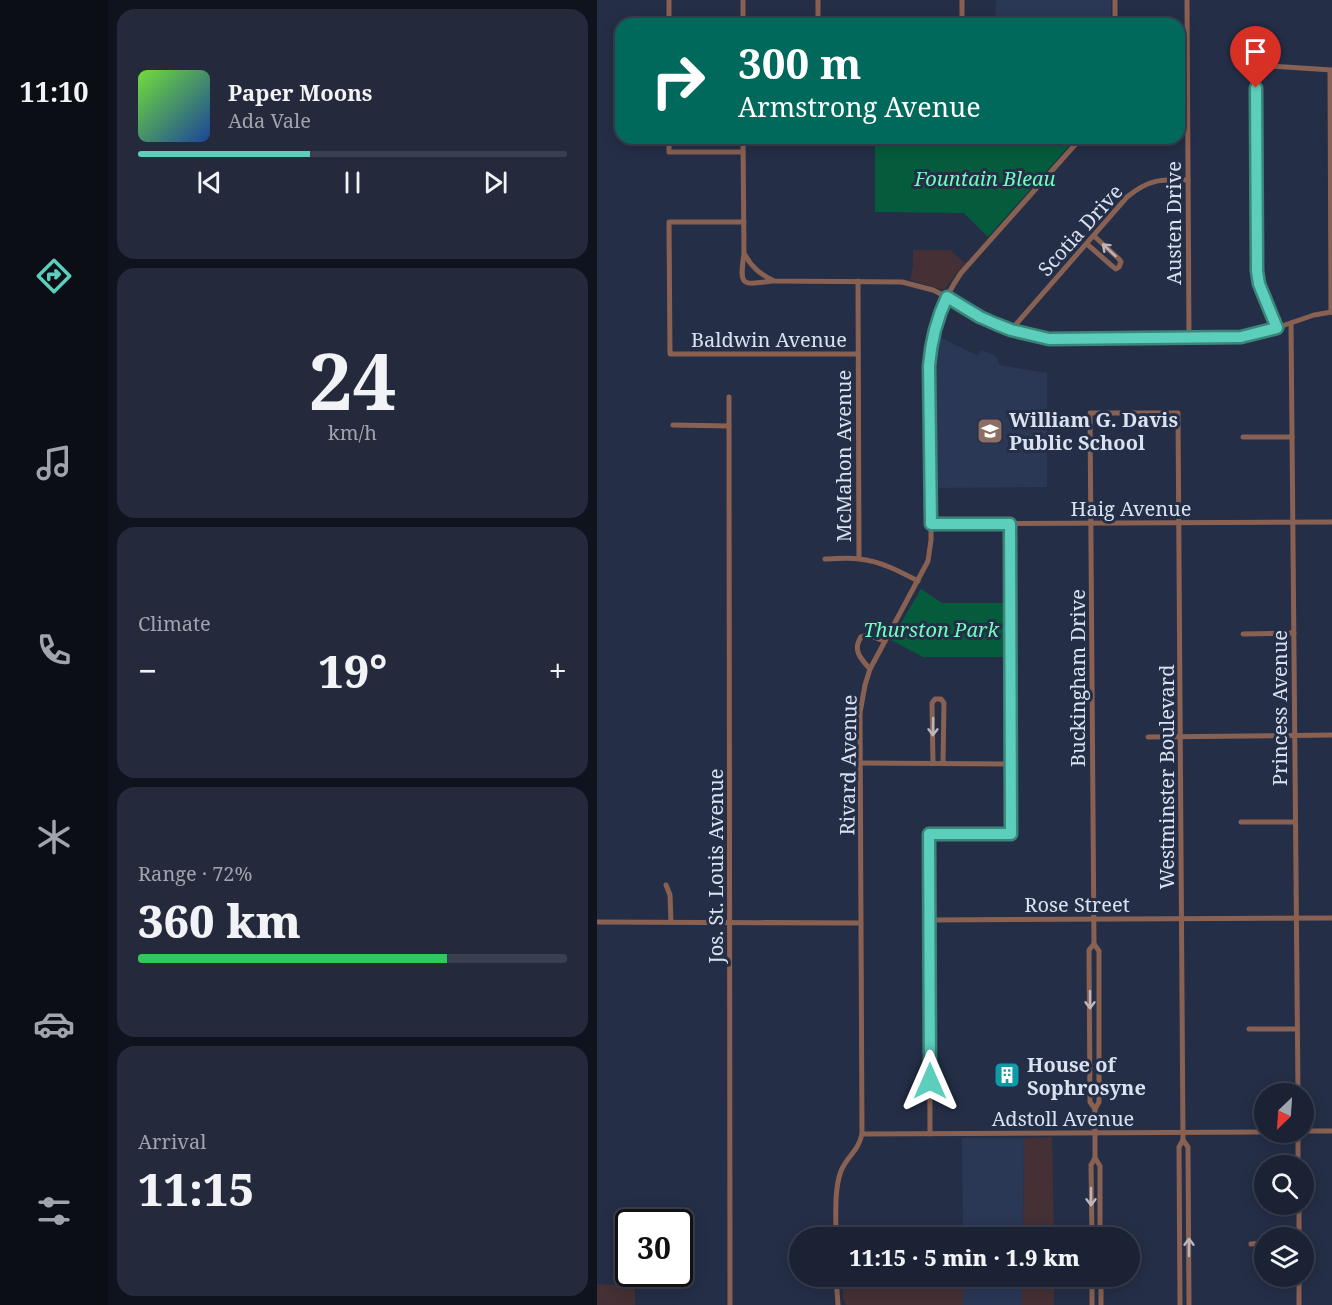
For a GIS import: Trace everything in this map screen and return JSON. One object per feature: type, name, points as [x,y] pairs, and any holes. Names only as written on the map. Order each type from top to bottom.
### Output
[{"type":"street","points":[[669,0],[669,18]]},
{"type":"street","points":[[743,0],[743,18]]},
{"type":"street","points":[[818,0],[818,18]]},
{"type":"street","points":[[962,0],[962,18]]},
{"type":"street","points":[[1115,0],[1115,18]]},
{"type":"street","name":"Austen Drive","points":[[1187,0],[1189,338]]},
{"type":"street","points":[[743,144],[744,253],[741,271],[742,279],[746,283],[774,281],[902,282],[933,290],[980,317],[1011,330],[1049,339],[1241,337],[1277,328],[1314,315],[1331,312],[1331,70],[1256,65],[1257,271],[1259,284],[1277,328]]},
{"type":"street","points":[[669,144],[669,152],[743,152]]},
{"type":"street","name":"Rivard Avenue","points":[[836,1227],[837,1183],[843,1167],[860,1144],[862,1134],[860,713],[870,669],[928,561],[931,540],[929,366],[931,343],[947,297],[961,273],[1075,144]]},
{"type":"street","name":"Scotia Drive","points":[[1011,330],[1127,197],[1139,187],[1157,180],[1188,180]]},
{"type":"street","name":"Baldwin Avenue","points":[[744,222],[669,222],[670,354],[858,354]]},
{"type":"street","points":[[1087,244],[1112,266],[1119,267],[1121,262],[1119,259],[1094,236]]},
{"type":"street","points":[[744,253],[759,273],[774,281]]},
{"type":"street","name":"McMahon Avenue","points":[[858,281],[859,558]]},
{"type":"street","name":"Princess Avenue","points":[[1291,323],[1298,1083]]},
{"type":"street","name":"Jos. St. Louis Avenue","points":[[729,397],[730,1305]]},
{"type":"street","name":"Buckingham Drive","points":[[1092,1227],[1091,1166],[1095,1158],[1095,1109],[1099,1102],[1099,951],[1094,944],[1090,413],[1178,413]]},
{"type":"street","name":"Westminster Boulevard","points":[[1178,413],[1183,1132],[1183,1140],[1179,1147],[1180,1305]]},
{"type":"street","points":[[673,425],[729,426]]},
{"type":"street","points":[[1243,437],[1292,437]]},
{"type":"street","name":"Haig Avenue","points":[[931,524],[1332,522]]},
{"type":"street","points":[[930,1134],[929,834],[1011,834],[1010,524]]},
{"type":"street","points":[[825,559],[859,558],[896,569],[918,581]]},
{"type":"street","points":[[1243,634],[1294,633]]},
{"type":"street","points":[[870,669],[859,656],[858,642],[861,637],[868,635],[884,641]]},
{"type":"street","points":[[933,763],[932,703],[935,699],[941,699],[944,703],[943,763]]},
{"type":"street","points":[[1147,737],[1332,735]]},
{"type":"street","points":[[860,763],[1011,764]]},
{"type":"street","points":[[1241,822],[1295,822]]},
{"type":"street","points":[[666,885],[670,895],[671,922]]},
{"type":"street","name":"Rose Street","points":[[929,920],[1332,918]]},
{"type":"street","points":[[597,922],[861,923]]},
{"type":"street","name":"Buckingham Drive","points":[[1094,944],[1089,950],[1090,1102],[1095,1109]]},
{"type":"street","points":[[1249,1029],[1297,1029]]},
{"type":"street","points":[[1314,1131],[1332,1131]]},
{"type":"street","name":"Adstoll Avenue","points":[[862,1134],[1254,1132]]},
{"type":"street","name":"Westminster Boulevard","points":[[1183,1140],[1188,1147],[1189,1305]]},
{"type":"street","name":"Buckingham Drive","points":[[1095,1158],[1100,1166],[1100,1227]]},
{"type":"street","points":[[837,1287],[838,1305]]},
{"type":"street","points":[[1092,1287],[1092,1305]]},
{"type":"street","points":[[1101,1287],[1101,1305]]},
{"type":"street","points":[[1299,1287],[1299,1305]]},
{"type":"shaded area","points":[[996,0],[1111,0],[1111,18],[995,18]]},
{"type":"shaded area","points":[[913,250],[950,250],[965,263],[944,290],[910,280]]},
{"type":"shaded area","name":"William G. Davis Public School","points":[[937,336],[978,356],[981,350],[996,356],[1000,365],[1047,373],[1047,487],[934,488],[932,375]]},
{"type":"shaded area","points":[[1052,1137],[1054,1227],[1023,1227],[1024,1138]]},
{"type":"shaded area","points":[[962,1138],[1024,1138],[1023,1227],[963,1227]]},
{"type":"shaded area","points":[[597,1284],[635,1287],[635,1305],[597,1305]]},
{"type":"shaded area","points":[[842,1287],[963,1287],[963,1305],[846,1305]]},
{"type":"shaded area","points":[[963,1287],[1022,1287],[1022,1305],[963,1305]]},
{"type":"shaded area","points":[[1022,1287],[1054,1287],[1054,1305],[1022,1305]]},
{"type":"green space","name":"Fountain Bleau","points":[[875,144],[1071,144],[988,237],[964,213],[875,212]]},
{"type":"green space","name":"Thurston Park","points":[[921,589],[942,603],[1004,603],[1003,657],[923,657],[891,640]]},
{"type":"place","name":"William G. Davis Public School","points":[[990,431]]},
{"type":"place","name":"House of Sophrosyne","points":[[1007,1075]]},
{"type":"route","points":[[930,1081],[929,834],[1011,834],[1010,524],[931,524],[929,366],[935,328],[947,297],[996,324],[1049,339],[1241,337],[1277,328],[1259,284],[1257,271],[1256,88]]}]
